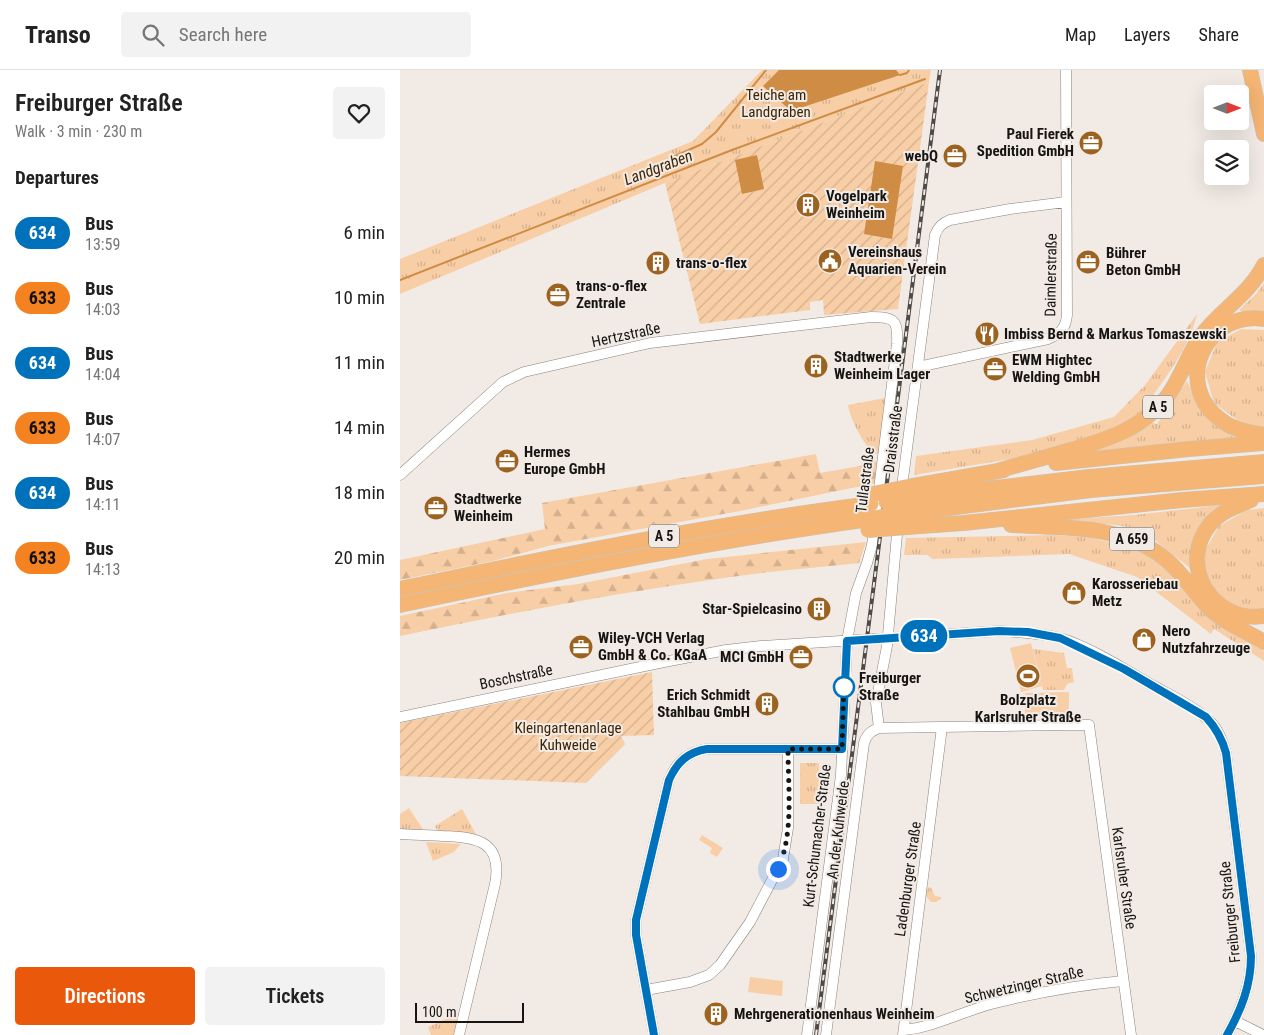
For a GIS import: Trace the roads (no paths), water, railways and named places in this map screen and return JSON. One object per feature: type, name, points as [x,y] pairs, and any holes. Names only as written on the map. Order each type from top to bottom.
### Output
[{"type":"highway","points":[[1251,70],[1264,103]]},
{"type":"highway","points":[[1251,70],[1264,134]]},
{"type":"highway","name":"A 5","points":[[400,605],[536,576],[753,536],[830,534],[912,492],[994,472],[1097,443],[1122,433],[1146,418],[1160,405],[1170,392],[1201,336],[1245,292],[1264,265]]},
{"type":"highway","points":[[1264,319],[1240,320],[1219,330],[1203,349],[1197,372],[1201,395],[1215,415],[1237,429],[1264,435]]},
{"type":"highway","name":"A 5","points":[[994,472],[1077,460],[1264,444]]},
{"type":"highway","name":"A 5","points":[[912,492],[1264,462]]},
{"type":"highway","points":[[908,520],[1091,490],[1264,476]]},
{"type":"highway","points":[[870,512],[908,520],[964,523],[1110,507],[1264,494]]},
{"type":"highway","points":[[1264,494],[1228,510],[1216,518],[1202,537],[1197,560],[1202,583],[1210,597],[1237,614],[1253,617],[1264,616]]},
{"type":"highway","name":"A 5","points":[[400,589],[533,561],[733,523],[795,514],[870,512]]},
{"type":"highway","name":"A 659","points":[[964,523],[1088,529],[1119,535],[1140,542],[1168,561],[1210,609],[1227,622],[1264,642]]},
{"type":"street","name":"Daimlerstraße","points":[[918,367],[1048,339],[1057,335],[1063,329],[1068,315],[1066,70]]},
{"type":"street","name":"Draisstraße","points":[[888,638],[895,546],[935,235],[943,223],[950,220],[1010,209],[1066,202]]},
{"type":"street","name":"Hertzstraße","points":[[400,475],[503,382],[524,372],[650,344],[871,317],[889,317],[894,321]]},
{"type":"street","name":"Tullastraße","points":[[847,641],[856,593],[872,545],[897,344],[898,330],[894,321]]},
{"type":"street","name":"Freiburger Straße","points":[[847,641],[999,631],[1028,632],[1060,638],[1124,669],[1206,717],[1222,738],[1226,753],[1251,956],[1250,982],[1235,1021],[1227,1035]]},
{"type":"street","points":[[888,638],[877,692],[876,712],[880,728],[942,726]]},
{"type":"street","name":"Boschstraße","points":[[400,717],[726,650],[786,643],[847,641]]},
{"type":"street","name":"Kurt-Schumacher-Straße","points":[[807,1035],[840,775],[847,641]]},
{"type":"street","name":"Karlsruher Straße","points":[[942,726],[1088,725],[1131,1035]]},
{"type":"street","name":"Ladenburger Straße","points":[[903,1032],[942,726]]},
{"type":"street","name":"An der Kuhweide","points":[[826,1035],[864,743],[872,731],[880,728]]},
{"type":"street","points":[[654,1035],[636,935],[636,920],[669,780],[673,771],[683,758],[697,751],[707,749],[842,749]]},
{"type":"street","points":[[646,990],[690,982],[709,975],[720,966],[750,922],[782,859],[788,828],[788,749]]},
{"type":"street","points":[[400,834],[476,839],[488,846],[496,859],[497,876],[459,1035]]},
{"type":"street","name":"Schwetzinger Straße","points":[[903,1032],[991,1004],[1072,988],[1123,982]]},
{"type":"street","points":[[1235,1021],[1263,1035]]},
{"type":"waterway","points":[[673,157],[702,144],[716,132],[766,70]]},
{"type":"waterway","points":[[900,75],[907,73],[909,70]]},
{"type":"waterway","name":"Landgraben","points":[[400,280],[732,150],[925,79]]},
{"type":"railway","points":[[816,1035],[940,70]]},
{"type":"place","name":"Paul Fierek Spedition GmbH","points":[[1091,143]]},
{"type":"place","name":"webQ","points":[[955,156]]},
{"type":"place","name":"Vogelpark Weinheim","points":[[808,205]]},
{"type":"place","name":"Vereinshaus Aquarien-Verein","points":[[830,261]]},
{"type":"place","name":"Bührer Beton GmbH","points":[[1088,262]]},
{"type":"place","name":"trans-o-flex","points":[[658,263]]},
{"type":"place","name":"trans-o-flex Zentrale","points":[[558,295]]},
{"type":"place","name":"Imbiss Bernd & Markus Tomaszewski","points":[[987,334]]},
{"type":"place","name":"Stadtwerke Weinheim Lager","points":[[816,366]]},
{"type":"place","name":"EWM Hightec Welding GmbH","points":[[995,369]]},
{"type":"place","name":"Hermes Europe GmbH","points":[[507,461]]},
{"type":"place","name":"Stadtwerke Weinheim","points":[[436,508]]},
{"type":"place","name":"Karosseriebau Metz","points":[[1074,593]]},
{"type":"place","name":"Star-Spielcasino","points":[[819,609]]},
{"type":"place","name":"Nero Nutzfahrzeuge","points":[[1144,640]]},
{"type":"place","name":"Wiley-VCH Verlag GmbH & Co. KGaA","points":[[581,647]]},
{"type":"place","name":"MCI GmbH","points":[[801,657]]},
{"type":"place","name":"Bolzplatz Karlsruher Straße","points":[[1028,676]]},
{"type":"place","name":"Freiburger Straße","points":[[844,687]]},
{"type":"place","name":"Erich Schmidt Stahlbau GmbH","points":[[767,704]]},
{"type":"place","name":"Mehrgenerationenhaus Weinheim","points":[[716,1014]]},
{"type":"park label","name":"Teiche am Landgraben","points":[[776,104]]},
{"type":"park label","name":"Kleingartenanlage Kuhweide","points":[[568,736]]}]
